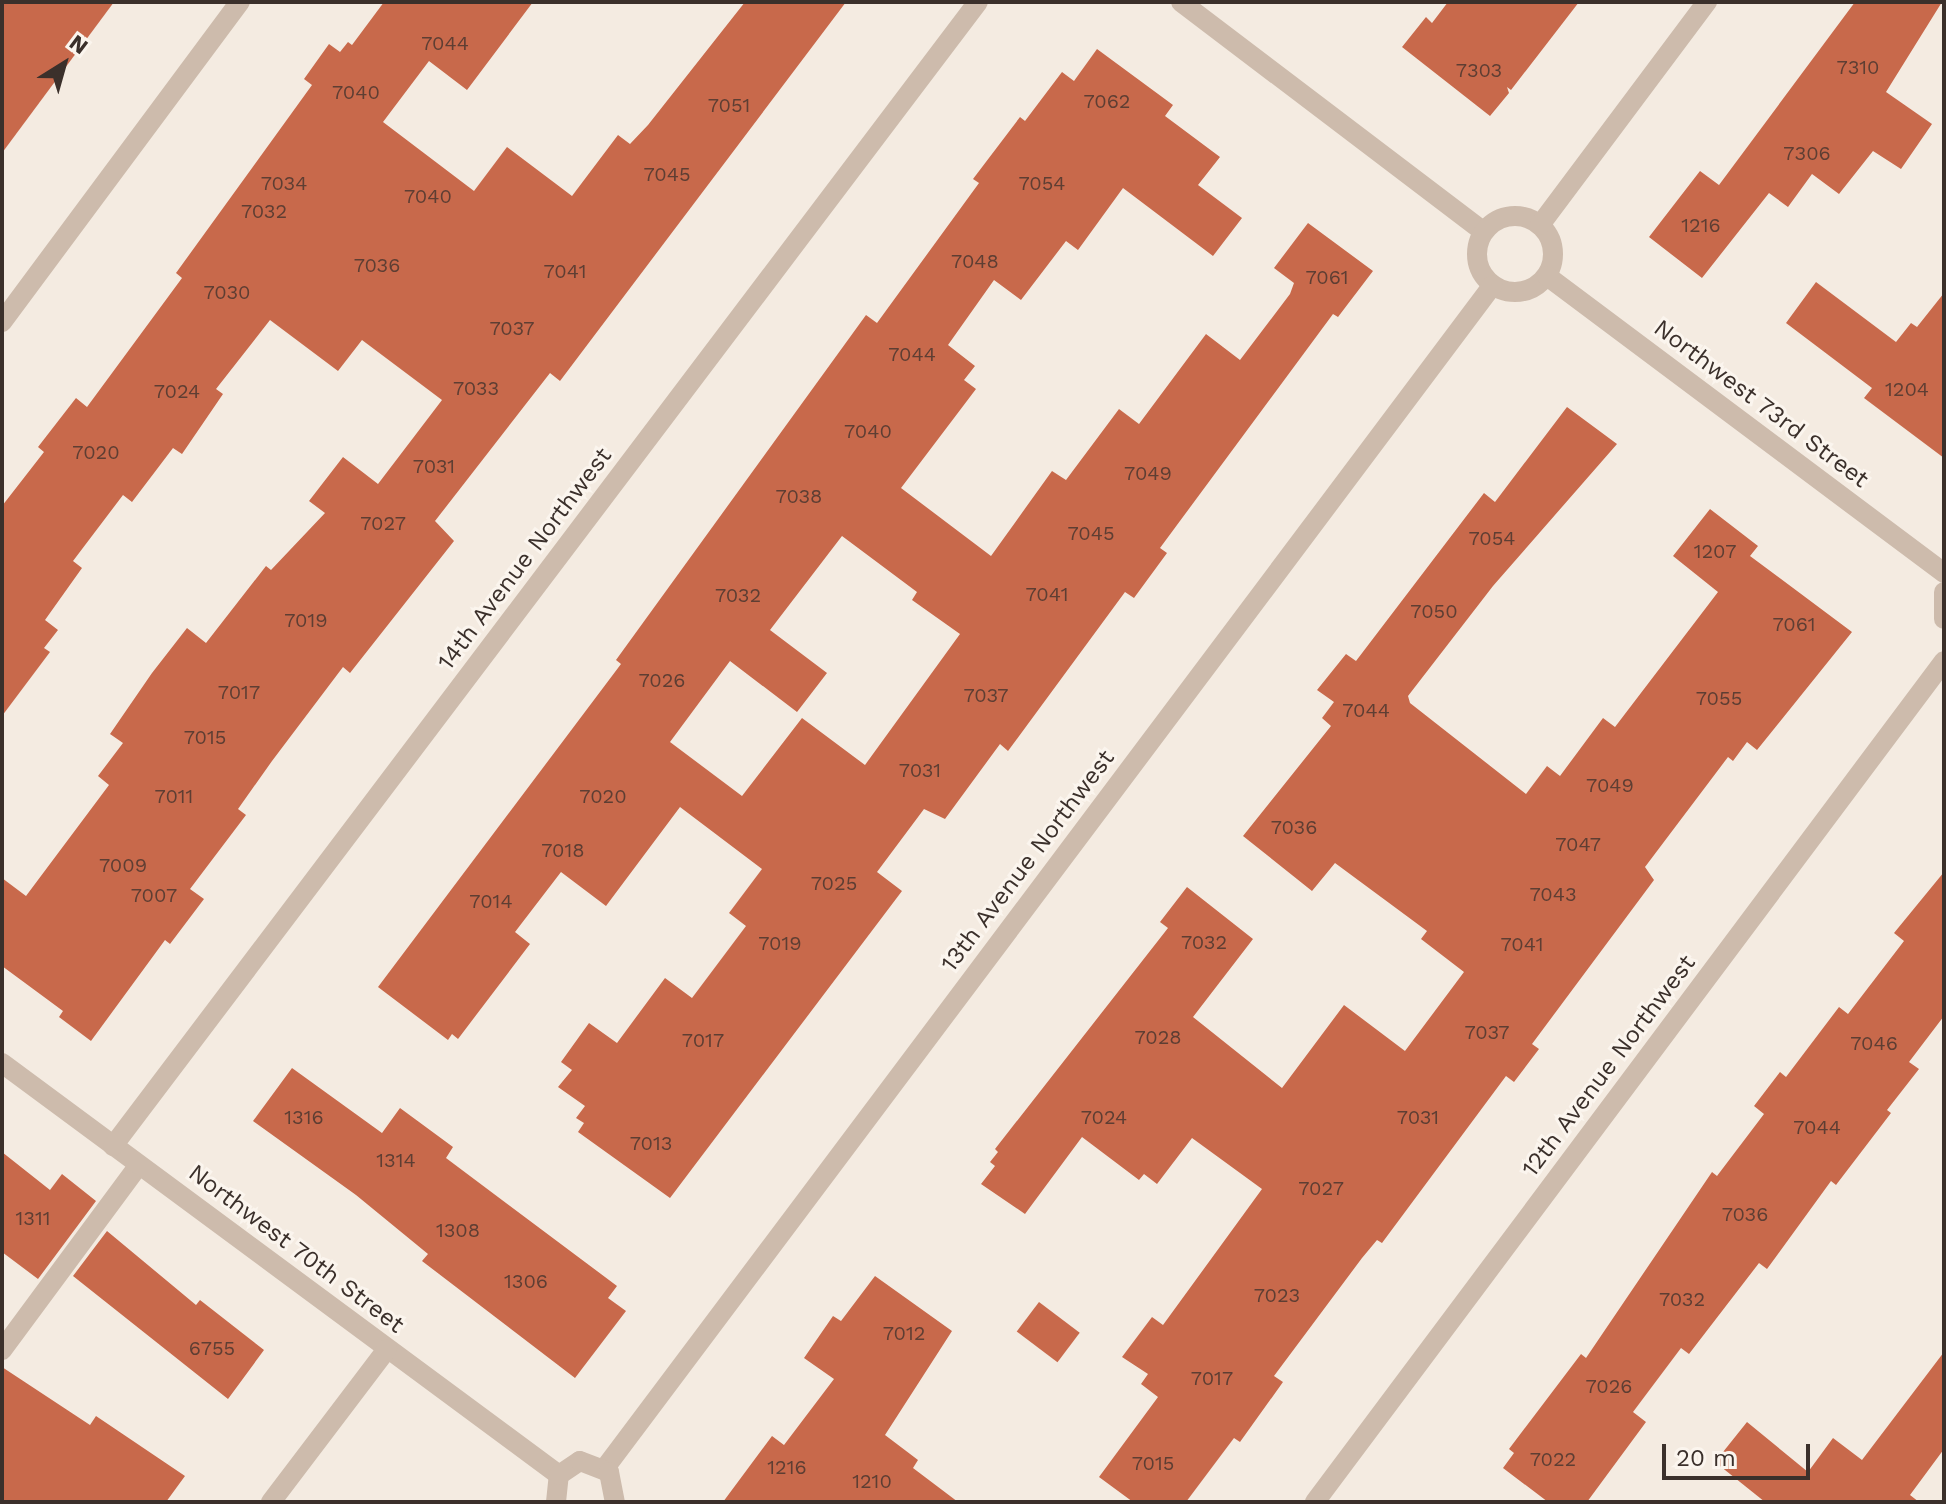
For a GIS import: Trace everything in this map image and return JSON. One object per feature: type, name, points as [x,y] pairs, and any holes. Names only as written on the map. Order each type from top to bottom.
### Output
[{"type":"street","points":[[2,322],[240,2]]},
{"type":"street","name":"14th Avenue Northwest","points":[[113,1146],[978,2]]},
{"type":"street","points":[[1181,2],[1484,232]]},
{"type":"street","points":[[1540,225],[1707,2]]},
{"type":"street","points":[[1511,216],[1540,225],[1554,255],[1547,276],[1522,292],[1493,285],[1477,260],[1484,232],[1511,216]]},
{"type":"street","name":"Northwest 73rd Street","points":[[1547,276],[1944,573]]},
{"type":"street","name":"13th Avenue Northwest","points":[[605,1468],[1493,285]]},
{"type":"street","points":[[1944,592],[1944,619]]},
{"type":"street","name":"12th Avenue Northwest","points":[[1315,1502],[1944,661]]},
{"type":"street","name":"Northwest 70th Street","points":[[2,1063],[559,1475]]},
{"type":"street","points":[[2,1350],[139,1165]]},
{"type":"street","points":[[271,1502],[387,1349]]},
{"type":"street","points":[[556,1502],[559,1475],[580,1461],[605,1468],[615,1481],[615,1502]]},
{"type":"building","points":[[2,2],[114,2],[2,153]]},
{"type":"building","points":[[384,2],[533,2],[467,90],[429,61],[383,122],[474,191],[507,147],[572,196],[618,135],[630,144],[648,125],[745,2],[846,2],[560,381],[550,373],[435,521],[454,541],[350,673],[343,667],[272,761],[238,809],[246,815],[190,889],[204,899],[170,944],[165,940],[91,1041],[59,1017],[63,1011],[2,966],[2,878],[26,896],[109,785],[98,776],[123,743],[110,734],[152,673],[187,628],[206,643],[266,566],[271,570],[325,513],[309,501],[343,457],[378,484],[442,400],[362,340],[338,371],[270,320],[216,389],[223,394],[182,454],[173,448],[132,502],[123,495],[73,561],[82,568],[45,620],[58,630],[44,648],[50,652],[2,716],[2,506],[44,452],[38,447],[76,398],[87,407],[182,278],[176,273],[312,85],[304,79],[329,44],[340,52],[348,42],[352,45]]},
{"type":"building","points":[[1448,2],[1579,2],[1511,90],[1507,87],[1509,93],[1490,116],[1402,47],[1426,17],[1432,23]]},
{"type":"building","points":[[1855,2],[1942,2],[1886,92],[1932,124],[1901,169],[1873,151],[1839,194],[1812,174],[1788,207],[1769,193],[1702,278],[1649,237],[1700,171],[1719,185]]},
{"type":"building","points":[[1097,49],[1173,105],[1165,116],[1220,157],[1198,185],[1242,218],[1213,256],[1123,188],[1078,250],[1066,241],[1021,300],[994,280],[948,345],[975,366],[964,380],[976,389],[901,488],[991,556],[1052,471],[1066,480],[1119,409],[1139,424],[1206,334],[1240,360],[1290,294],[1294,283],[1274,268],[1308,223],[1373,271],[1338,317],[1333,314],[1160,548],[1167,553],[1134,598],[1125,592],[1008,751],[1000,744],[945,819],[924,809],[877,872],[902,891],[670,1198],[578,1132],[584,1123],[576,1118],[585,1106],[558,1087],[572,1070],[561,1062],[589,1023],[617,1043],[665,978],[692,998],[746,926],[729,913],[762,869],[680,807],[606,906],[561,872],[515,932],[530,944],[458,1039],[452,1034],[448,1040],[378,987],[621,664],[616,660],[866,315],[877,323],[979,183],[973,179],[1020,117],[1025,121],[1062,72],[1074,81]],"holes":[[[842,536],[917,592],[912,600],[960,634],[865,765],[802,718],[742,796],[670,742],[730,661],[797,712],[827,673],[770,630]]]},
{"type":"building","points":[[1816,282],[1896,342],[1911,323],[1917,327],[1944,293],[1944,458],[1864,398],[1872,388],[1786,323]]},
{"type":"building","points":[[1567,407],[1617,444],[1493,586],[1408,696],[1410,703],[1526,794],[1547,766],[1560,776],[1603,718],[1615,727],[1718,592],[1673,556],[1710,509],[1758,546],[1750,556],[1852,632],[1757,750],[1747,742],[1733,761],[1728,757],[1645,867],[1654,880],[1532,1044],[1539,1049],[1514,1082],[1506,1076],[1382,1243],[1377,1240],[1362,1258],[1274,1376],[1283,1382],[1240,1442],[1234,1438],[1186,1502],[1133,1502],[1099,1477],[1158,1397],[1141,1384],[1148,1374],[1122,1357],[1152,1317],[1163,1325],[1262,1189],[1192,1138],[1157,1184],[1144,1174],[1139,1180],[1082,1137],[1025,1214],[981,1184],[995,1166],[990,1162],[998,1152],[995,1149],[1168,928],[1160,922],[1187,887],[1253,939],[1193,1017],[1282,1088],[1344,1005],[1405,1051],[1464,972],[1421,939],[1427,931],[1335,863],[1312,891],[1243,836],[1331,726],[1322,718],[1334,702],[1317,690],[1346,654],[1356,661],[1484,493],[1495,502]]},
{"type":"building","points":[[1944,872],[1944,1016],[1909,1062],[1919,1069],[1887,1110],[1891,1113],[1836,1185],[1831,1181],[1767,1269],[1759,1263],[1689,1354],[1681,1348],[1633,1412],[1646,1422],[1587,1502],[1548,1502],[1503,1468],[1514,1453],[1509,1449],[1581,1354],[1586,1358],[1712,1172],[1717,1176],[1764,1114],[1754,1106],[1780,1072],[1786,1077],[1839,1007],[1848,1014],[1904,941],[1894,933]]},
{"type":"building","points":[[292,1068],[382,1133],[400,1108],[453,1147],[446,1158],[617,1286],[608,1298],[626,1311],[575,1378],[422,1261],[428,1254],[356,1195],[253,1121]]},
{"type":"building","points":[[2,1152],[50,1190],[62,1174],[96,1201],[38,1279],[2,1252]]},
{"type":"building","points":[[107,1231],[196,1305],[200,1300],[264,1350],[228,1399],[73,1276]]},
{"type":"building","points":[[875,1276],[952,1331],[885,1435],[918,1460],[913,1468],[958,1502],[723,1502],[772,1436],[784,1445],[834,1379],[804,1358],[833,1316],[841,1321]]},
{"type":"building","points":[[1039,1302],[1080,1333],[1057,1362],[1017,1332]]},
{"type":"building","points":[[1944,1352],[1944,1449],[1910,1495],[1919,1502],[1765,1502],[1715,1462],[1747,1422],[1808,1472],[1833,1438],[1862,1460]]},
{"type":"building","points":[[2,1367],[90,1425],[96,1416],[185,1476],[166,1502],[2,1502]]}]
